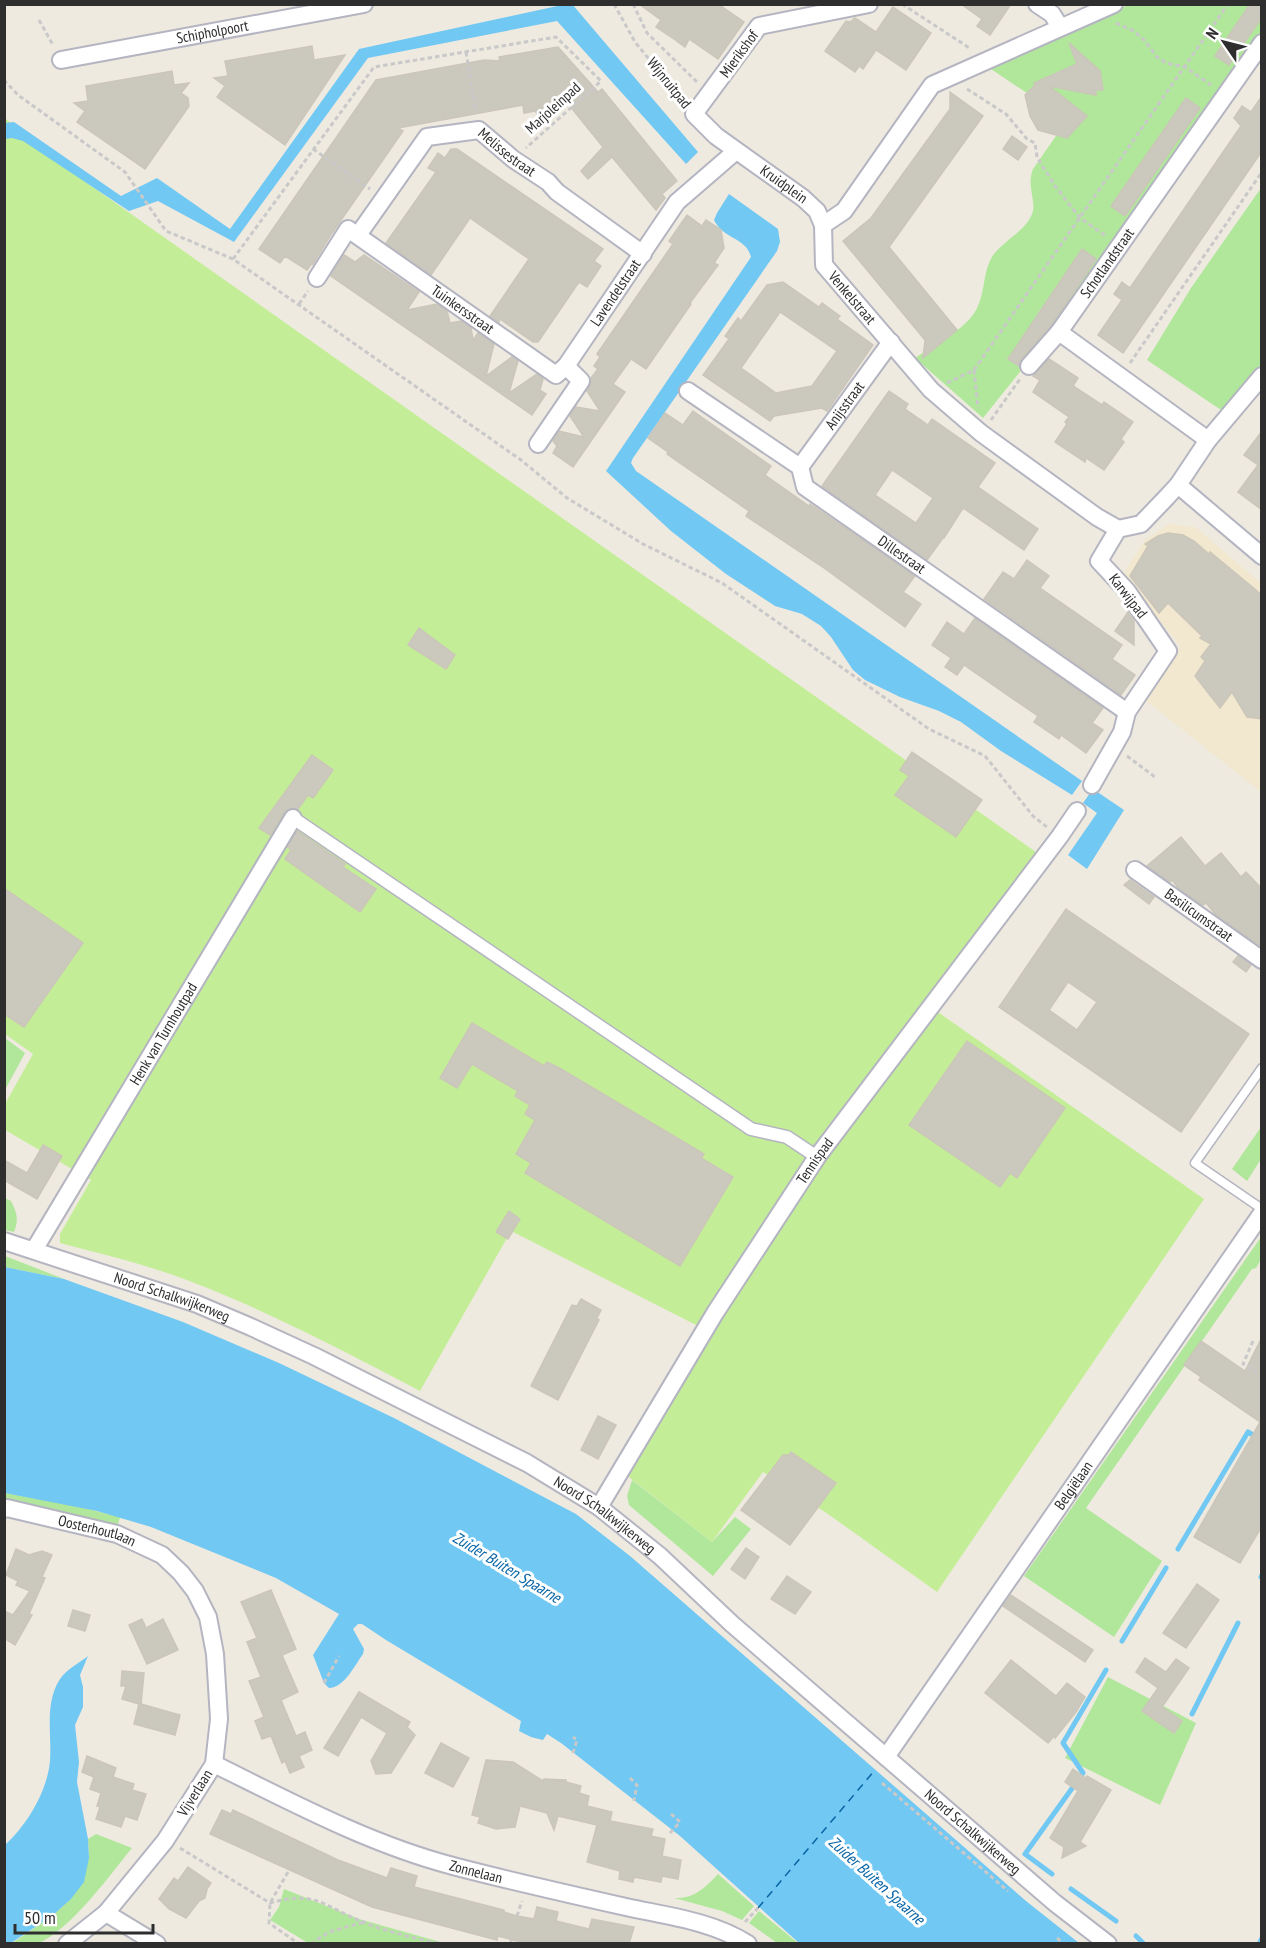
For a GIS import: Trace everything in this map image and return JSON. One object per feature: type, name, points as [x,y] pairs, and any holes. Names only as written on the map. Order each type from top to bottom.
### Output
[{"type":"street","name":"Schipholpoort","points":[[61,60],[364,4]]},
{"type":"street","name":"Mierikshof","points":[[693,114],[759,26],[870,4]]},
{"type":"street","points":[[1037,4],[1052,14],[1060,27]]},
{"type":"street","points":[[822,225],[844,211],[932,85],[1110,6]]},
{"type":"street","name":"Schotlandstraat","points":[[1029,366],[1059,332],[1262,43]]},
{"type":"street","name":"Wijnruitpad","points":[[693,114],[736,151]]},
{"type":"street","name":"Melissestraat","points":[[316,278],[348,229],[358,235],[385,200],[427,137],[479,130],[513,159],[548,182],[557,192],[643,254]]},
{"type":"street","name":"Kruidplein","points":[[736,151],[803,198],[817,211],[822,225]]},
{"type":"street","name":"Lavendelstraat","points":[[566,366],[677,202],[736,151]]},
{"type":"street","name":"Venkelstraat","points":[[822,225],[824,265],[931,390],[981,434],[1097,517],[1118,529]]},
{"type":"street","name":"Tuinkersstraat","points":[[358,235],[556,375],[566,366]]},
{"type":"street","points":[[1059,332],[1208,440]]},
{"type":"street","name":"Anijsstraat","points":[[800,467],[891,342]]},
{"type":"street","points":[[538,444],[582,381],[566,366]]},
{"type":"street","points":[[1118,529],[1141,524],[1178,485],[1208,440],[1262,376]]},
{"type":"street","name":"Dillestraat","points":[[687,391],[800,467],[805,487],[1127,712]]},
{"type":"street","points":[[1178,485],[1262,556]]},
{"type":"street","name":"Karwijpad","points":[[1118,529],[1099,561],[1127,591],[1168,651],[1127,712]]},
{"type":"street","points":[[1092,785],[1122,732],[1127,712]]},
{"type":"street","name":"Tennispad","points":[[599,1506],[715,1313],[817,1157],[1077,811]]},
{"type":"street","points":[[293,818],[751,1128],[787,1137],[817,1157]]},
{"type":"street","name":"Henk van Turnhoutpad","points":[[34,1250],[293,818]]},
{"type":"street","name":"Basilicumstraat","points":[[1135,870],[1262,960]]},
{"type":"street","name":"Belgiëlaan","points":[[886,1757],[1259,1209]]},
{"type":"street","name":"Noord Schalkwijkerweg","points":[[4,1241],[197,1304],[251,1327],[314,1356],[526,1463],[599,1506],[660,1556],[732,1624],[1055,1904],[1108,1944]]},
{"type":"street","name":"Oosterhoutlaan","points":[[4,1509],[117,1534],[162,1555],[181,1573]]},
{"type":"street","name":"Vijverlaan","points":[[67,1944],[106,1913],[165,1841],[214,1764],[219,1719],[215,1654],[208,1617],[195,1591],[181,1573]]},
{"type":"street","name":"Zonnelaan","points":[[214,1764],[322,1817],[382,1842],[450,1865],[527,1885],[700,1923],[736,1936],[748,1944]]},
{"type":"street","points":[[106,1913],[157,1944]]},
{"type":"lane","name":"Belgiëlaan","points":[[1259,1209],[1195,1163],[1262,1068]]},
{"type":"path","name":"Wijnruitpad","points":[[614,4],[635,42],[693,114]]},
{"type":"path","points":[[633,4],[647,33],[710,94]]},
{"type":"path","points":[[902,4],[989,60]]},
{"type":"path","points":[[931,390],[974,370],[1228,4]]},
{"type":"path","points":[[1110,6],[1114,22],[1134,31],[1157,57],[1166,63],[1185,67],[1203,79]]},
{"type":"path","points":[[39,20],[61,60]]},
{"type":"path","name":"Marjoleinpad","points":[[233,259],[374,67],[556,37],[601,81],[513,159]]},
{"type":"path","points":[[466,52],[479,130]]},
{"type":"path","points":[[950,78],[1006,114],[1027,139],[1035,143],[1037,157],[1043,169],[1080,218],[1096,229]]},
{"type":"path","points":[[313,148],[385,200]]},
{"type":"path","points":[[1121,375],[1262,172]]},
{"type":"path","points":[[981,434],[1029,366]]},
{"type":"path","points":[[974,370],[981,434]]},
{"type":"path","points":[[1113,747],[1155,777]]},
{"type":"path","points":[[1253,1341],[1243,1364],[1262,1376]]},
{"type":"path","points":[[324,1683],[339,1656]]},
{"type":"path","points":[[573,1737],[578,1740],[573,1753]]},
{"type":"path","points":[[630,1778],[638,1785],[634,1801]]},
{"type":"path","points":[[882,1783],[1008,1891]]},
{"type":"path","points":[[670,1813],[680,1822],[670,1833]]},
{"type":"path","points":[[165,1841],[270,1903],[290,1897],[315,1899],[364,1922],[425,1942],[440,1944]]},
{"type":"path","points":[[288,1872],[270,1903],[269,1923],[299,1944]]},
{"type":"path","points":[[311,1944],[329,1932],[364,1922]]},
{"type":"path","points":[[1057,1938],[1064,1944]]},
{"type":"shaded area","points":[[1169,524],[1195,527],[1261,583],[1261,792],[1145,700],[1180,646],[1123,574],[1145,540]]},
{"type":"green space","points":[[1128,5],[1261,5],[1261,32],[1064,317],[983,418],[915,358],[965,324],[976,310],[990,260],[1025,225],[1032,214],[1031,176],[1033,169],[1067,120],[988,67]]},
{"type":"green space","points":[[5,118],[46,154],[1043,857],[935,1010],[1204,1199],[937,1592],[828,1514],[763,1472],[712,1542],[616,1467],[700,1327],[511,1231],[420,1391],[308,1333],[192,1282],[160,1270],[60,1243],[60,1234],[91,1180],[5,1130],[5,1104],[33,1054],[5,1034]]},
{"type":"green space","points":[[1261,188],[1261,367],[1224,412],[1147,360],[1191,288]]},
{"type":"green space","points":[[5,1038],[25,1053],[5,1090]]},
{"type":"green space","points":[[1261,1127],[1261,1159],[1247,1181],[1232,1169]]},
{"type":"green space","points":[[5,1198],[11,1201],[16,1213],[14,1232],[5,1230]]},
{"type":"green space","points":[[1261,1237],[1261,1259],[1256,1268],[1252,1269],[1086,1508],[1162,1561],[1114,1637],[1024,1576]]},
{"type":"green space","points":[[5,1256],[64,1279],[5,1267]]},
{"type":"green space","points":[[632,1480],[712,1542],[735,1517],[751,1529],[713,1576],[629,1505],[627,1496]]},
{"type":"green space","points":[[4,1493],[56,1501],[120,1517],[116,1532],[5,1505]]},
{"type":"green space","points":[[1108,1677],[1196,1723],[1160,1805],[1065,1758]]},
{"type":"green space","points":[[96,1834],[132,1848],[77,1914],[64,1926],[39,1943],[11,1944],[52,1916],[71,1899],[89,1858],[88,1839]]},
{"type":"green space","points":[[718,1874],[754,1906],[742,1920],[722,1911],[674,1898],[687,1897],[699,1892]]},
{"type":"green space","points":[[284,1889],[359,1919],[444,1943],[308,1943],[270,1920],[279,1907]]},
{"type":"green space","points":[[759,1911],[798,1943],[777,1943],[749,1923]]},
{"type":"water","points":[[572,4],[698,152],[686,164],[557,21],[368,58],[234,242],[158,201],[129,211],[23,141],[5,139],[5,123],[14,122],[121,196],[157,178],[230,229],[359,49]]},
{"type":"water","points":[[729,194],[778,229],[780,242],[777,251],[631,463],[636,471],[1082,781],[1072,795],[1001,751],[961,722],[865,680],[853,670],[821,626],[802,614],[775,606],[726,574],[671,531],[606,471],[751,257],[745,246],[718,227],[714,220]]},
{"type":"water","points":[[1093,789],[1124,810],[1087,869],[1068,855],[1097,813],[1083,803]]},
{"type":"water","name":"Zuider Buiten Spaarne","points":[[5,1267],[64,1279],[183,1322],[279,1363],[394,1418],[576,1514],[630,1556],[1026,1901],[1079,1943],[799,1943],[680,1836],[561,1743],[547,1734],[543,1740],[519,1731],[521,1721],[362,1624],[358,1624],[353,1629],[364,1649],[363,1654],[340,1684],[329,1688],[324,1683],[313,1655],[339,1614],[276,1578],[151,1527],[97,1511],[5,1493]]},
{"type":"water","points":[[88,1656],[80,1675],[83,1687],[83,1707],[75,1725],[79,1762],[77,1782],[88,1839],[89,1858],[84,1882],[71,1899],[52,1916],[11,1943],[5,1943],[5,1845],[28,1818],[45,1784],[50,1761],[50,1709],[55,1689],[66,1673]]},
{"type":"building","points":[[639,4],[718,4],[744,22],[718,59],[689,39],[685,47],[656,27],[661,20]]},
{"type":"building","points":[[961,4],[1011,4],[990,35],[977,26],[982,19]]},
{"type":"building","points":[[1250,4],[1262,4],[1262,17],[1229,65],[1215,56]]},
{"type":"building","points":[[893,7],[931,33],[906,70],[876,50],[863,69],[859,66],[855,72],[825,51],[846,21],[850,22],[855,18],[876,32]]},
{"type":"building","points":[[1069,43],[1100,71],[1103,90],[1096,90],[1096,95],[1049,86],[1087,116],[1067,138],[1038,130],[1030,116],[1025,95],[1036,84],[1034,83],[1077,64]]},
{"type":"building","points":[[312,46],[314,60],[345,55],[285,145],[217,97],[225,86],[214,78],[228,76],[225,61]]},
{"type":"building","points":[[558,47],[598,92],[602,89],[677,181],[662,194],[665,198],[656,210],[612,157],[588,179],[581,171],[603,147],[565,100],[542,120],[535,111],[524,113],[523,105],[398,128],[403,131],[307,270],[285,256],[280,263],[259,249],[376,80],[484,60],[500,61],[499,57]]},
{"type":"building","points":[[172,71],[174,85],[189,83],[181,93],[188,98],[189,106],[145,169],[77,122],[85,111],[74,103],[88,101],[86,86]]},
{"type":"building","points":[[950,92],[983,116],[889,247],[957,330],[923,358],[925,340],[843,241],[871,218],[950,109]]},
{"type":"building","points":[[1262,96],[1262,151],[1123,353],[1098,335],[1122,300],[1114,294],[1122,282],[1130,288],[1241,126],[1234,118],[1242,106],[1251,112]]},
{"type":"building","points":[[1186,98],[1200,108],[1125,216],[1111,206]]},
{"type":"building","points":[[1012,136],[1027,147],[1018,160],[1003,149]]},
{"type":"building","points":[[451,149],[457,149],[603,249],[594,261],[601,266],[587,287],[579,282],[538,342],[533,342],[500,319],[499,322],[490,316],[529,259],[470,218],[431,275],[386,243],[436,172],[428,168],[438,153],[445,158]]},
{"type":"building","points":[[687,215],[702,226],[706,220],[721,230],[724,248],[714,263],[718,265],[646,369],[631,359],[613,384],[625,392],[573,467],[553,453],[557,446],[553,441],[559,431],[584,437],[570,416],[576,407],[600,411],[587,391],[591,378],[598,369],[594,366],[600,357],[597,354],[673,244],[669,241]]},
{"type":"building","points":[[1082,249],[1096,259],[1050,327],[1021,359],[1019,366],[1008,359]]},
{"type":"building","points":[[344,255],[355,262],[364,255],[419,292],[407,310],[437,304],[447,311],[450,323],[461,321],[471,328],[473,340],[478,333],[494,344],[486,376],[512,357],[518,361],[509,393],[537,374],[543,379],[540,390],[546,394],[532,415],[331,276]]},
{"type":"building","points":[[783,282],[819,307],[822,303],[840,316],[837,319],[873,345],[827,411],[822,408],[774,416],[770,421],[703,375],[729,339],[725,336],[738,318],[741,321],[767,285]],"holes":[[[780,312],[837,351],[812,386],[776,393],[741,368]]]},
{"type":"building","points":[[1049,359],[1078,378],[1073,386],[1102,405],[1104,402],[1133,422],[1121,439],[1124,442],[1104,470],[1086,458],[1085,462],[1055,442],[1069,417],[1033,392],[1040,380],[1033,376]]},
{"type":"building","points":[[889,391],[908,404],[905,409],[928,425],[932,419],[995,463],[978,487],[1038,529],[1024,550],[963,508],[927,560],[822,486]],"holes":[[[892,470],[933,498],[916,523],[875,495]]]},
{"type":"building","points":[[693,411],[771,466],[765,475],[915,576],[903,592],[921,604],[905,627],[824,568],[746,516],[749,511],[667,454],[668,452],[648,438],[665,413],[683,425]]},
{"type":"building","points":[[1262,431],[1262,510],[1238,492],[1258,465],[1244,455]]},
{"type":"building","points":[[1168,533],[1183,535],[1194,541],[1262,595],[1262,719],[1247,717],[1232,692],[1220,708],[1195,676],[1205,661],[1201,657],[1211,644],[1200,638],[1202,636],[1168,603],[1159,613],[1130,576],[1148,546],[1145,544]]},
{"type":"building","points":[[1027,560],[1049,576],[1040,588],[1122,645],[1112,659],[1135,675],[1121,695],[984,599],[1003,572],[1014,579]]},
{"type":"building","points":[[1128,612],[1134,620],[1134,645],[1115,631]]},
{"type":"building","points":[[975,618],[1103,708],[1092,723],[1103,730],[1086,753],[1061,735],[1059,739],[1034,722],[1038,716],[964,665],[957,675],[945,667],[951,658],[932,645],[947,622],[964,634]]},
{"type":"building","points":[[419,628],[455,655],[446,669],[408,645]]},
{"type":"building","points":[[912,752],[982,800],[956,837],[895,795],[909,776],[900,770]]},
{"type":"building","points":[[312,755],[333,770],[313,798],[308,795],[298,809],[293,808],[284,812],[270,835],[259,828]]},
{"type":"building","points":[[297,831],[345,864],[343,867],[376,889],[360,912],[285,859],[291,850],[288,847]]},
{"type":"building","points":[[1181,837],[1205,866],[1221,853],[1241,877],[1246,872],[1262,889],[1262,947],[1216,915],[1206,903],[1203,905],[1179,889],[1172,880],[1170,882],[1147,866]]},
{"type":"building","points":[[1130,880],[1154,897],[1149,904],[1124,885]]},
{"type":"building","points":[[4,888],[83,943],[24,1027],[4,1014]]},
{"type":"building","points":[[1066,909],[1249,1034],[1181,1132],[999,1007]],"holes":[[[1068,982],[1097,1002],[1077,1030],[1049,1010]]]},
{"type":"building","points":[[1238,956],[1251,965],[1246,972],[1233,962]]},
{"type":"building","points":[[472,1023],[544,1066],[547,1062],[561,1069],[704,1154],[701,1158],[733,1177],[680,1266],[525,1173],[531,1163],[516,1154],[535,1120],[525,1114],[530,1105],[515,1096],[518,1091],[472,1064],[457,1088],[440,1078]]},
{"type":"building","points":[[967,1041],[1065,1108],[1017,1178],[1010,1173],[1000,1187],[909,1125]]},
{"type":"building","points":[[43,1145],[62,1156],[37,1199],[4,1180],[4,1160],[27,1173]]},
{"type":"building","points":[[509,1211],[520,1219],[508,1239],[496,1232]]},
{"type":"building","points":[[581,1299],[601,1310],[597,1318],[599,1320],[558,1400],[531,1386],[572,1305],[577,1306]]},
{"type":"building","points":[[1262,1337],[1262,1526],[1240,1563],[1194,1537],[1260,1422],[1199,1380],[1201,1377],[1184,1365],[1201,1341],[1245,1371]]},
{"type":"building","points":[[598,1416],[616,1425],[598,1459],[581,1450]]},
{"type":"building","points":[[791,1452],[836,1483],[790,1545],[741,1510],[783,1455],[789,1455]]},
{"type":"building","points":[[746,1548],[759,1557],[745,1579],[731,1569]]},
{"type":"building","points":[[16,1549],[29,1555],[42,1551],[52,1555],[42,1577],[45,1578],[29,1614],[32,1615],[15,1645],[4,1638],[4,1611],[13,1615],[30,1591],[16,1585],[18,1581],[6,1575]]},
{"type":"building","points":[[787,1576],[811,1592],[795,1614],[771,1599]]},
{"type":"building","points":[[1197,1584],[1219,1600],[1186,1648],[1163,1633]]},
{"type":"building","points":[[271,1590],[296,1649],[282,1655],[298,1692],[281,1700],[296,1736],[305,1732],[312,1750],[299,1756],[304,1767],[290,1773],[285,1761],[282,1763],[271,1736],[262,1739],[255,1721],[264,1717],[249,1681],[261,1677],[247,1642],[257,1638],[241,1602]]},
{"type":"building","points":[[1011,1595],[1093,1650],[1085,1662],[1003,1606]]},
{"type":"building","points":[[73,1610],[90,1615],[85,1631],[68,1626]]},
{"type":"building","points":[[142,1619],[146,1628],[163,1619],[178,1650],[147,1664],[129,1625]]},
{"type":"building","points":[[1145,1658],[1166,1672],[1176,1659],[1189,1668],[1162,1707],[1182,1721],[1174,1733],[1142,1711],[1158,1688],[1136,1672]]},
{"type":"building","points":[[1011,1660],[1056,1696],[1067,1683],[1085,1697],[1076,1712],[1055,1738],[1054,1736],[1048,1743],[985,1693]]},
{"type":"building","points":[[122,1671],[144,1673],[141,1704],[180,1715],[175,1735],[134,1724],[139,1704],[122,1699],[126,1686],[121,1686]]},
{"type":"building","points":[[359,1692],[410,1722],[407,1727],[415,1735],[391,1773],[376,1774],[371,1761],[387,1733],[361,1717],[338,1756],[324,1748]]},
{"type":"building","points":[[441,1743],[469,1758],[453,1787],[425,1773]]},
{"type":"building","points":[[87,1756],[116,1768],[113,1777],[134,1784],[132,1790],[146,1794],[137,1820],[125,1816],[121,1827],[96,1819],[101,1793],[90,1789],[94,1777],[82,1772]]},
{"type":"building","points":[[486,1760],[513,1762],[543,1781],[544,1779],[566,1780],[566,1782],[581,1786],[579,1793],[589,1796],[587,1806],[612,1812],[610,1821],[653,1829],[651,1836],[665,1839],[662,1856],[681,1860],[678,1879],[662,1876],[661,1882],[634,1877],[633,1882],[619,1879],[620,1871],[587,1862],[597,1825],[558,1816],[554,1830],[547,1813],[520,1806],[515,1827],[496,1829],[478,1823],[480,1817],[472,1815]]},
{"type":"building","points":[[1073,1769],[1111,1790],[1080,1842],[1086,1846],[1062,1858],[1064,1847],[1050,1838],[1078,1791],[1065,1782]]},
{"type":"building","points":[[222,1810],[231,1814],[233,1810],[338,1860],[387,1878],[391,1868],[417,1876],[414,1887],[504,1910],[504,1912],[517,1916],[534,1919],[537,1907],[558,1912],[556,1921],[589,1929],[592,1919],[634,1927],[629,1944],[528,1944],[498,1936],[497,1940],[372,1907],[210,1834]]},
{"type":"building","points":[[188,1867],[211,1883],[205,1898],[199,1901],[186,1918],[169,1909],[159,1899],[174,1878],[178,1881]]},
{"type":"waterway","points":[[1178,1549],[1248,1432],[1258,1438]]},
{"type":"waterway","points":[[1122,1641],[1166,1568]]},
{"type":"waterway","points":[[1192,1714],[1238,1623]]},
{"type":"waterway","points":[[1052,1874],[1025,1854],[1083,1773],[1063,1743],[1106,1670]]},
{"type":"waterway","points":[[1071,1889],[1116,1921]]},
{"type":"waterway","points":[[1136,1936],[1144,1944]]},
{"type":"waterway","points":[[1259,1944],[1262,1938]]},
{"type":"ferry route","points":[[758,1908],[875,1770]]}]
